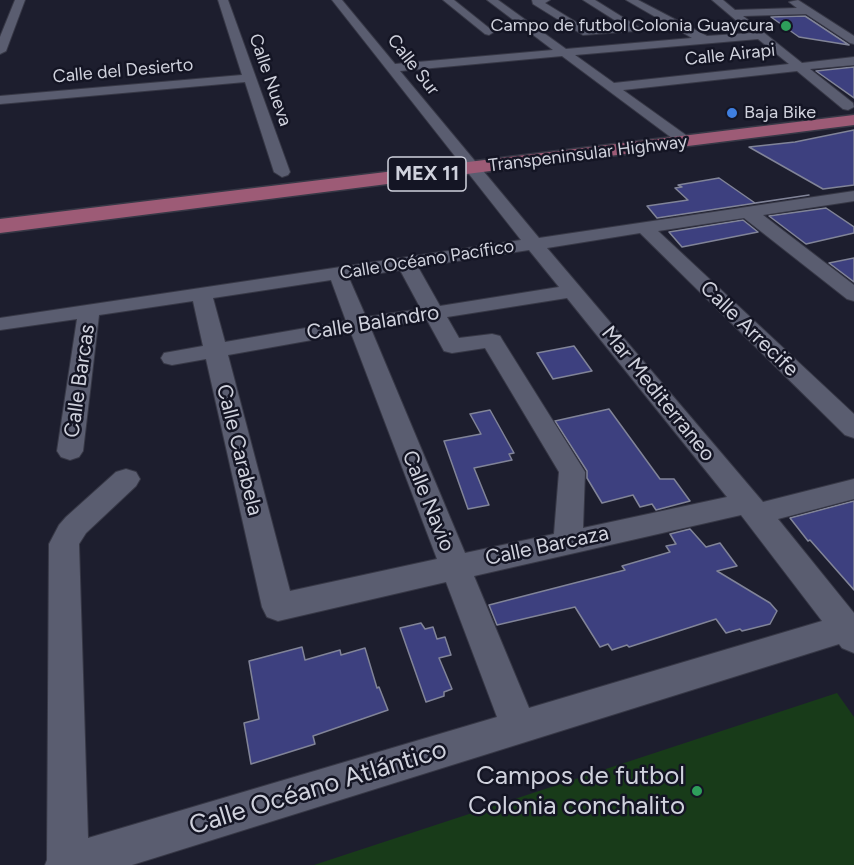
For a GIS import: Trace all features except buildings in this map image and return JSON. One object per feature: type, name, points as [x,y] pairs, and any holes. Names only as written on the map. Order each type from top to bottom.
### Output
[{"type":"main road","name":"Transpeninsular Highway","points":[[0,226],[465,161],[667,128],[852,110]]},
{"type":"main road","name":"Transpeninsular Highway","points":[[0,209],[282,172],[465,161],[685,141],[852,110]]},
{"type":"street","points":[[1,44],[20,0]]},
{"type":"street","name":"Calle Nueva","points":[[223,0],[282,172]]},
{"type":"street","name":"Calle Sur","points":[[337,0],[465,161]]},
{"type":"street","points":[[448,0],[489,32]]},
{"type":"street","points":[[492,0],[685,141]]},
{"type":"street","points":[[545,0],[536,2],[587,33],[635,28],[588,0]]},
{"type":"street","points":[[631,0],[703,39]]},
{"type":"street","points":[[717,0],[852,110]]},
{"type":"street","points":[[791,0],[854,41]]},
{"type":"street","points":[[733,13],[808,11]]},
{"type":"street","points":[[521,21],[560,18]]},
{"type":"street","points":[[393,68],[760,35]]},
{"type":"street","name":"Calle Airapi","points":[[611,87],[854,61]]},
{"type":"street","name":"Calle del Desierto","points":[[0,100],[249,78]]},
{"type":"street","name":"Mar Mediterraneo","points":[[465,161],[752,508],[850,633]]},
{"type":"street","name":"Calle Océano Pacífico","points":[[0,324],[748,212],[851,199]]},
{"type":"street","points":[[748,212],[854,295]]},
{"type":"street","name":"Calle Arrecife","points":[[645,228],[854,429]]},
{"type":"street","points":[[406,263],[452,346],[492,341],[572,472],[568,541]]},
{"type":"street","name":"Calle Navio","points":[[338,274],[519,727]]},
{"type":"street","name":"Calle Balandro","points":[[172,358],[358,325],[574,291]]},
{"type":"street","name":"Calle Carabela","points":[[202,294],[278,607]]},
{"type":"street","name":"Calle Barcas","points":[[70,451],[89,310]]},
{"type":"street","points":[[67,865],[64,544],[69,533],[126,479]]},
{"type":"street","name":"Calle Barcaza","points":[[278,607],[568,541],[854,489]]},
{"type":"street","name":"Calle Océano Atlántico","points":[[67,865],[519,727],[850,633]]},
{"type":"green space","name":"Campos de futbol Colonia conchalito","points":[[837,693],[854,717],[854,865],[314,865]]},
{"type":"place","name":"Campo de futbol Colonia Guaycura","points":[[786,26]]},
{"type":"place","name":"Baja Bike","points":[[732,113]]},
{"type":"place","name":"Campos de futbol Colonia conchalito","points":[[697,791]]}]
